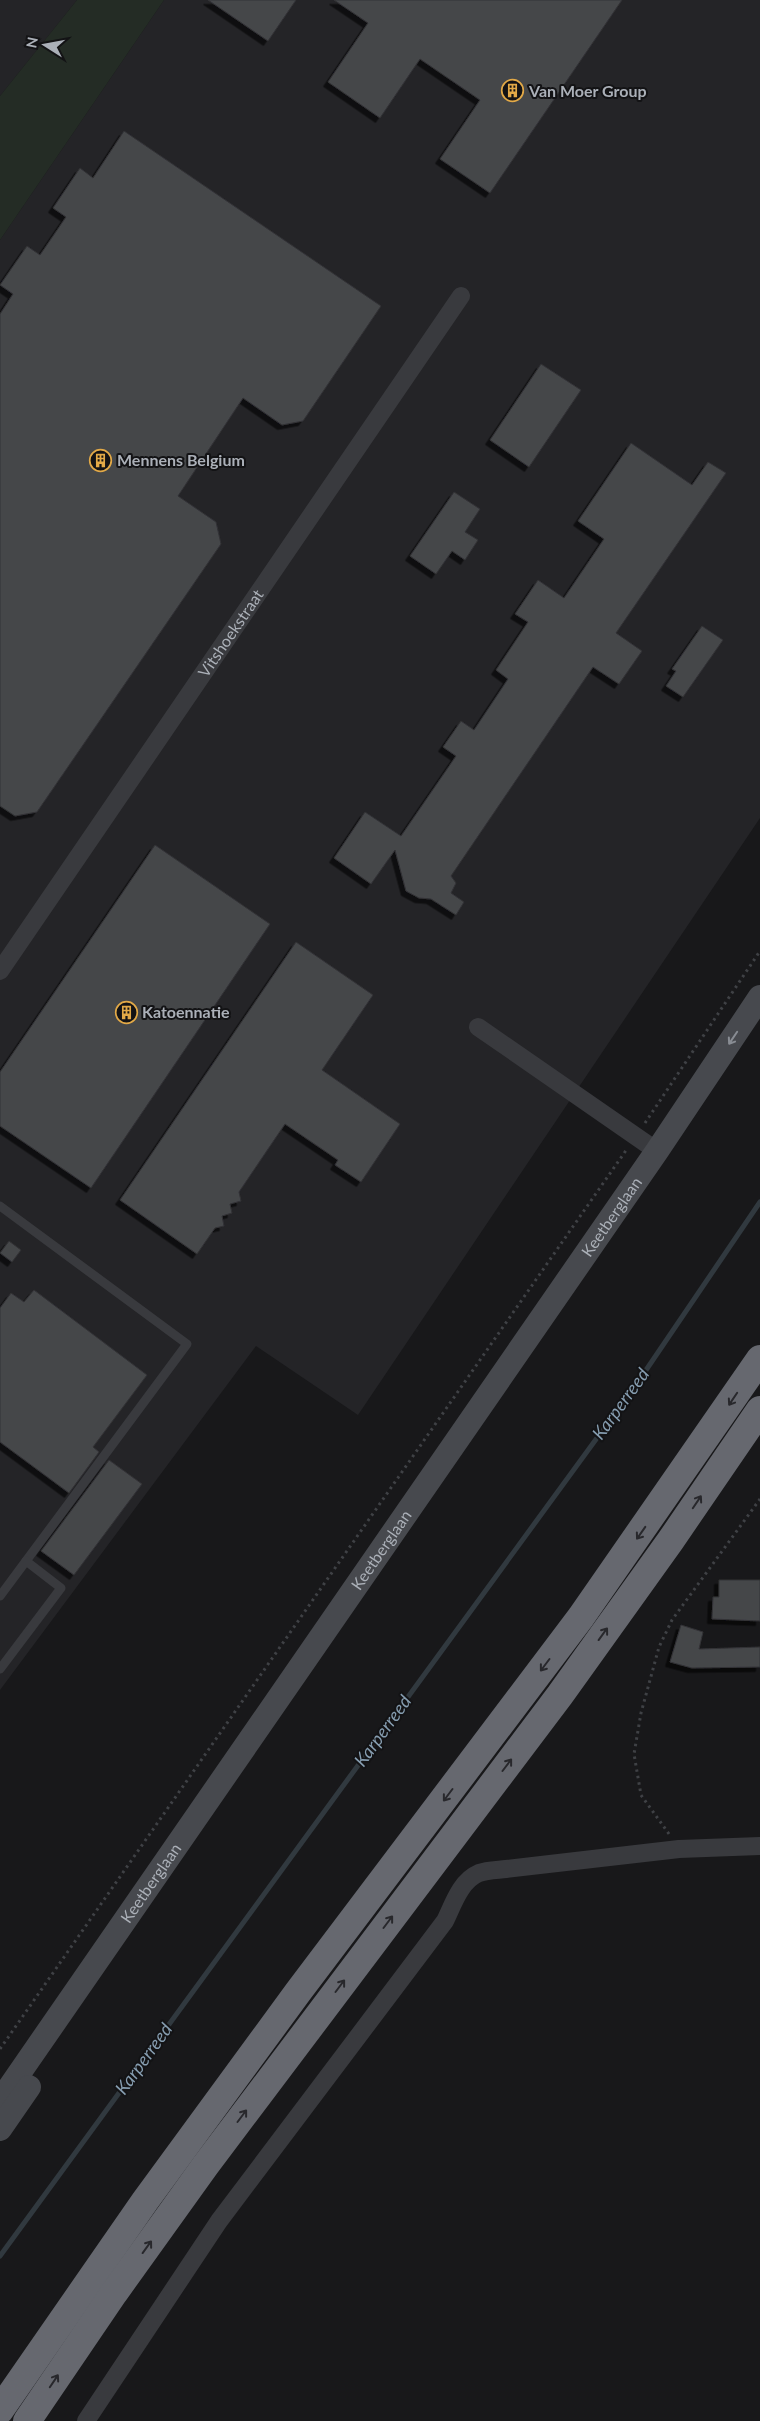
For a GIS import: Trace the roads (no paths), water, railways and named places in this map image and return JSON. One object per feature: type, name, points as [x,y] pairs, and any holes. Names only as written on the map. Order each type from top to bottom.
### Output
[{"type":"highway","points":[[0,2410],[145,2201],[292,2000],[581,1617],[760,1359]]},
{"type":"highway","points":[[27,2421],[114,2293],[205,2166],[560,1695],[671,1540],[760,1410]]},
{"type":"main road","name":"Keetberglaan","points":[[0,2101],[657,1151],[760,997]]},
{"type":"main road","name":"Keetberglaan","points":[[0,2129],[760,1026]]},
{"type":"street","name":"Vitshoekstraat","points":[[0,971],[461,296]]},
{"type":"street","points":[[478,1027],[657,1151]]},
{"type":"street","points":[[86,2421],[218,2220],[445,1921],[466,1882],[478,1874],[506,1869],[679,1849],[760,1846]]},
{"type":"lane","points":[[0,1206],[187,1344],[0,1596]]},
{"type":"lane","points":[[0,1669],[61,1588],[26,1561]]},
{"type":"waterway","name":"Karperreed","points":[[0,2256],[640,1379],[760,1202]]},
{"type":"place","name":"Van Moer Group","points":[[513,91]]},
{"type":"place","name":"Mennens Belgium","points":[[101,460]]},
{"type":"place","name":"Katoennatie","points":[[126,1012]]}]
